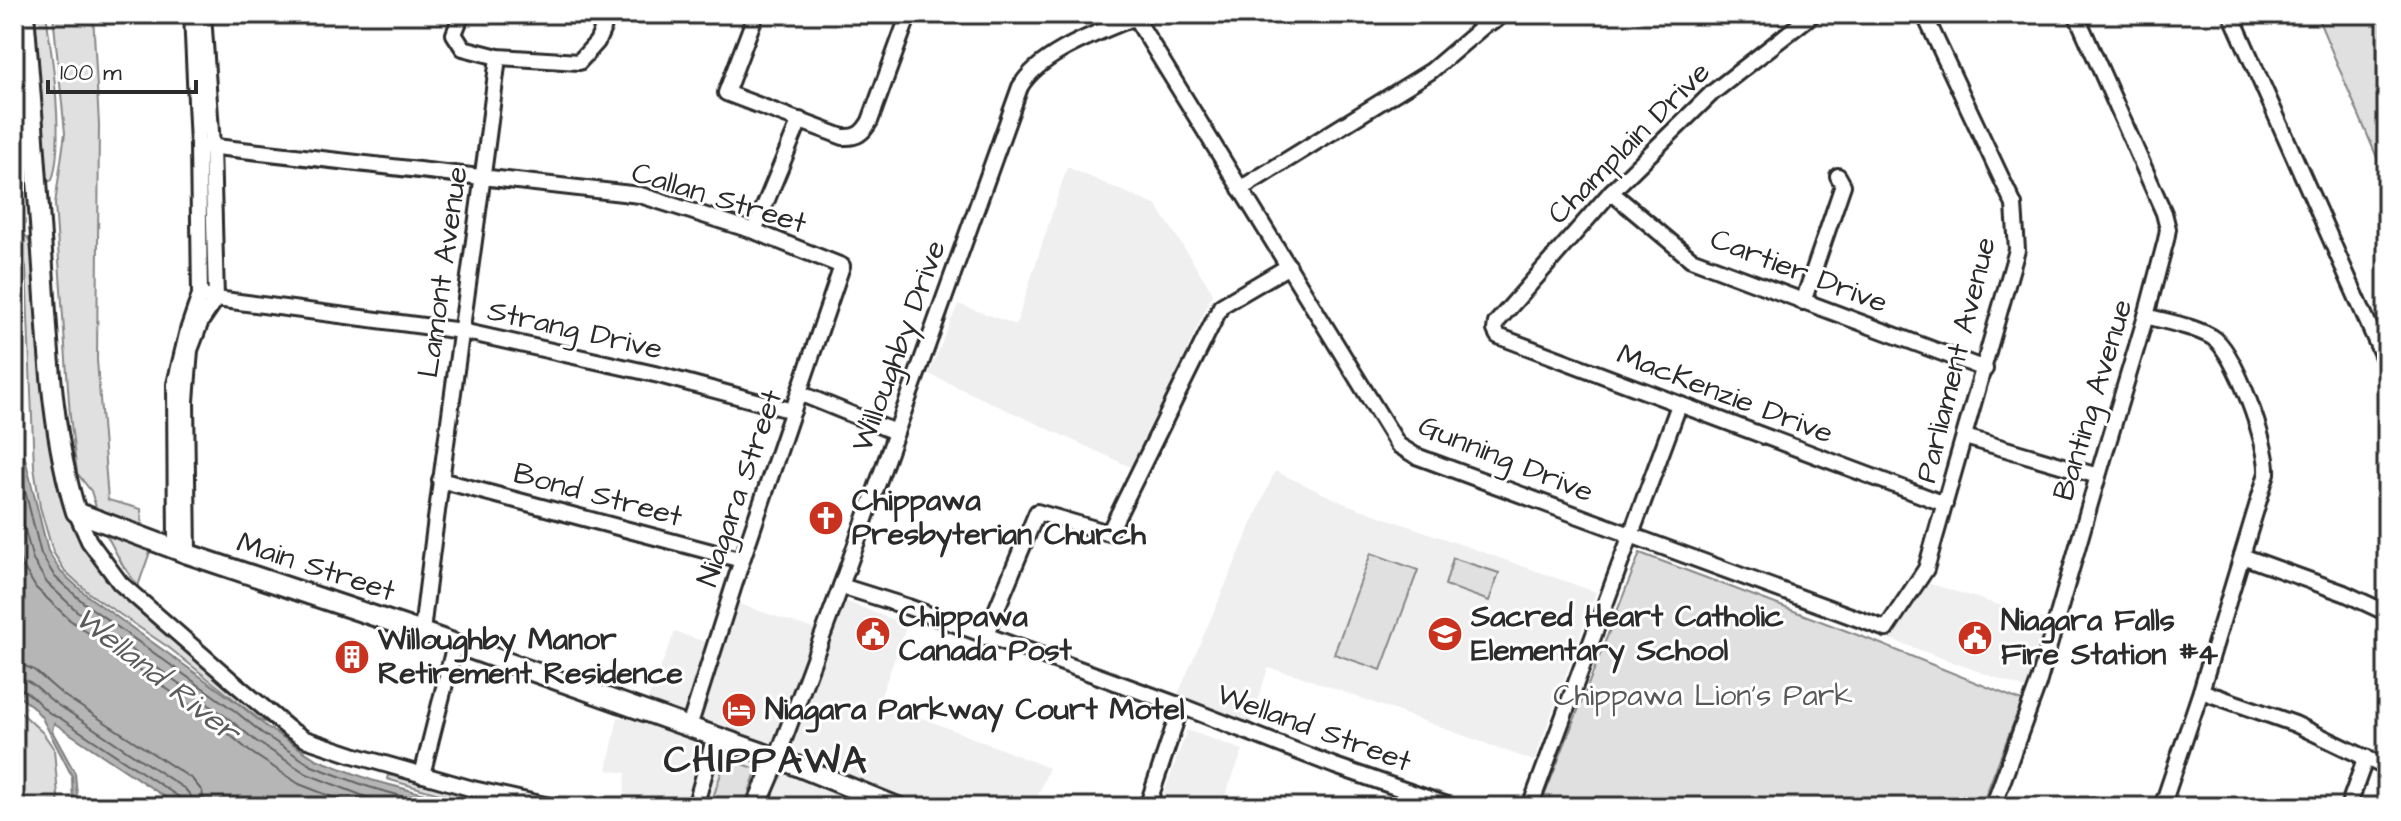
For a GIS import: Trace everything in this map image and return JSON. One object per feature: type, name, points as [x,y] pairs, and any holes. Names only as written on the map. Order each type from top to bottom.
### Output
[{"type":"main road","points":[[24,14],[49,350],[67,484],[76,512]]},
{"type":"main road","name":"Main Street","points":[[76,512],[777,758],[888,805]]},
{"type":"main road","points":[[756,807],[777,758]]},
{"type":"street","points":[[182,551],[190,350],[201,321],[216,299],[192,14]]},
{"type":"street","points":[[182,551],[175,384],[200,295],[205,145],[203,14]]},
{"type":"street","points":[[462,14],[454,34],[463,48],[498,57],[579,62],[597,42],[609,14]]},
{"type":"street","points":[[756,14],[726,93],[843,137],[863,132],[870,121],[909,14]]},
{"type":"street","points":[[1472,14],[1476,20],[1486,24]]},
{"type":"street","points":[[1240,189],[1431,71],[1501,14]]},
{"type":"street","name":"Champlain Drive","points":[[1496,323],[1611,192],[1720,85],[1813,14]]},
{"type":"street","name":"Parliament Avenue","points":[[1886,629],[1923,576],[2017,250],[2014,205],[1924,14]]},
{"type":"street","name":"Banting Avenue","points":[[1993,807],[2038,684],[2166,240],[2167,221],[2076,14]]},
{"type":"street","points":[[2231,14],[2387,366]]},
{"type":"street","name":"Gunning Drive","points":[[1138,16],[1240,189],[1398,445],[1416,456],[1886,629]]},
{"type":"street","name":"Willoughby Drive","points":[[777,758],[1020,87],[1041,63],[1138,16]]},
{"type":"street","name":"Lamont Avenue","points":[[422,632],[498,57]]},
{"type":"street","points":[[754,231],[800,120]]},
{"type":"street","name":"Callan Street","points":[[205,145],[640,195],[754,231],[842,266]]},
{"type":"street","points":[[1803,302],[1843,185],[1838,176]]},
{"type":"street","name":"Cartier Drive","points":[[1611,192],[1691,259],[1985,369]]},
{"type":"street","name":"Niagara Street","points":[[689,727],[842,266]]},
{"type":"street","points":[[985,637],[1037,512],[1109,533],[1221,306],[1289,266]]},
{"type":"street","name":"Strang Drive","points":[[200,295],[462,331],[659,375],[793,411]]},
{"type":"street","points":[[2146,316],[2203,333],[2221,344],[2251,406],[2267,455],[2267,473],[2201,691],[2162,807]]},
{"type":"street","name":"MacKenzie Drive","points":[[1496,323],[1498,336],[1945,504]]},
{"type":"street","points":[[799,393],[895,432]]},
{"type":"street","points":[[1530,807],[1679,405]]},
{"type":"street","points":[[1965,437],[2098,476]]},
{"type":"street","name":"Bond Street","points":[[440,480],[742,560]]},
{"type":"street","points":[[76,512],[89,541],[120,583],[289,729],[305,739],[473,789],[554,807]]},
{"type":"street","points":[[2242,556],[2344,593],[2387,613]]},
{"type":"street","name":"Welland Street","points":[[841,586],[908,607],[1453,807]]},
{"type":"street","points":[[422,775],[455,644]]},
{"type":"street","points":[[2201,691],[2283,718],[2387,768]]},
{"type":"street","points":[[1147,807],[1181,706]]},
{"type":"street","points":[[695,807],[715,736]]},
{"type":"street","points":[[2348,807],[2366,757]]},
{"type":"shaded area","points":[[1067,167],[1157,206],[1213,293],[1133,468],[929,374],[958,304],[1016,325]]},
{"type":"shaded area","name":"Sacred Heart Catholic Elementary School","points":[[1275,471],[1346,504],[1596,592],[1534,761],[1297,675],[1268,668],[1251,723],[1178,694]]},
{"type":"shaded area","points":[[1925,582],[2047,620],[2026,689],[1890,639]]},
{"type":"shaded area","points":[[842,600],[907,625],[879,701],[1049,768],[1033,807],[623,807],[626,773],[607,770],[618,717],[639,720],[675,632],[724,648],[739,604],[831,635]]},
{"type":"shaded area","points":[[1187,730],[1243,750],[1221,807],[1159,807]]},
{"type":"green space","points":[[14,14],[18,14],[30,183],[14,183]]},
{"type":"green space","points":[[32,14],[46,14],[56,98],[56,164],[52,180],[45,183]]},
{"type":"green space","points":[[53,14],[93,14],[99,125],[97,360],[108,500],[141,509],[142,527],[99,517],[91,491],[77,473],[55,204],[65,133]]},
{"type":"green space","points":[[2316,14],[2387,14],[2387,181]]},
{"type":"green space","points":[[14,226],[28,238],[32,250],[60,487],[72,522],[106,579],[274,726],[260,720],[168,647],[90,594],[65,571],[53,552],[40,507],[34,467],[26,267],[14,239]]},
{"type":"green space","points":[[105,532],[151,549],[138,586],[123,566]]},
{"type":"green space","points":[[1371,553],[1418,570],[1381,670],[1334,654]]},
{"type":"green space","name":"Chippawa Lion's Park","points":[[1640,553],[2022,701],[1981,807],[1540,807]]},
{"type":"green space","points":[[1453,558],[1499,573],[1489,601],[1445,585]]},
{"type":"green space","points":[[14,706],[43,733],[54,749],[59,807],[14,807]]},
{"type":"green space","points":[[726,758],[757,769],[744,807],[710,807]]},
{"type":"green space","points":[[388,775],[519,807],[484,807],[387,779]]},
{"type":"water","name":"Welland River","points":[[14,254],[19,261],[22,279],[21,442],[48,551],[61,572],[89,597],[267,727],[316,759],[371,780],[466,807],[180,807],[54,723],[52,731],[75,773],[78,807],[73,807],[72,776],[41,716],[14,693]]},
{"type":"place","name":"Chippawa Presbyterian Church","points":[[826,518]]},
{"type":"place","name":"Chippawa Canada Post","points":[[873,634]]},
{"type":"place","name":"Sacred Heart Catholic Elementary School","points":[[1445,634]]},
{"type":"place","name":"Niagara Falls Fire Station #4","points":[[1975,638]]},
{"type":"place","name":"Willoughby Manor Retirement Residence","points":[[352,657]]},
{"type":"place","name":"Niagara Parkway Court Motel","points":[[739,710]]},
{"type":"district","name":"CHIPPAWA","points":[[766,761]]}]
